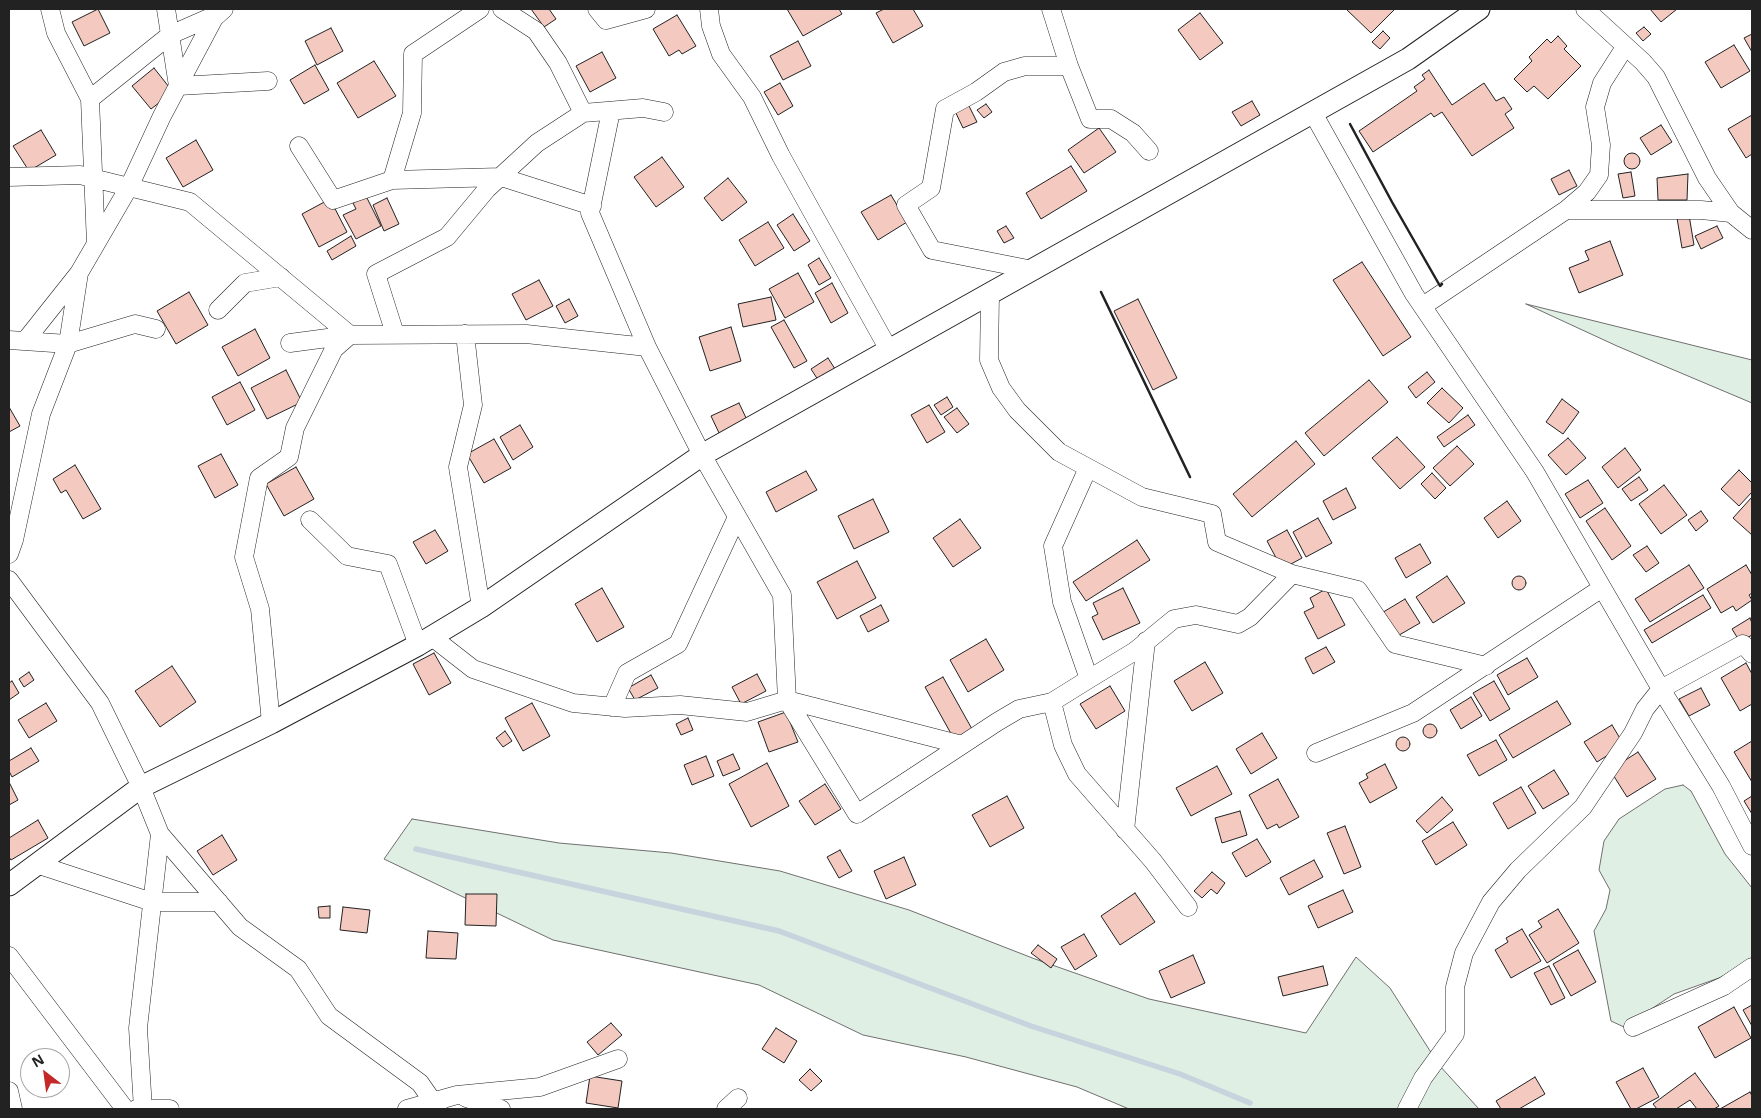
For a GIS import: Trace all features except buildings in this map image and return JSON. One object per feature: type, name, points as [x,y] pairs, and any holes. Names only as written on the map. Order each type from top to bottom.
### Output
[{"type":"street","points":[[50,9],[56,33],[90,99],[96,244]]},
{"type":"street","points":[[166,9],[178,86]]},
{"type":"street","points":[[392,180],[412,113],[413,54],[480,9]]},
{"type":"street","points":[[502,9],[536,31],[558,63],[583,113]]},
{"type":"street","points":[[598,9],[606,20],[646,9]]},
{"type":"street","points":[[710,9],[713,34],[721,54],[752,97],[781,156],[889,350]]},
{"type":"street","points":[[1051,9],[1069,66],[1090,119],[1111,119],[1133,133],[1148,151]]},
{"type":"street","points":[[9,885],[141,788],[271,723],[425,641],[481,607],[702,455],[1408,59],[1479,9]]},
{"type":"street","points":[[1586,9],[1656,77],[1706,178],[1732,213],[1752,230]]},
{"type":"street","points":[[90,99],[170,35],[221,11]]},
{"type":"street","points":[[17,340],[79,273],[129,187],[178,86],[214,18],[221,11]]},
{"type":"street","points":[[1423,306],[1566,210],[1587,192],[1599,175],[1601,145],[1595,107],[1602,84],[1625,47]]},
{"type":"street","points":[[1033,270],[932,250],[906,205],[931,188],[945,110],[976,92],[1004,72],[1025,66],[1069,66]]},
{"type":"street","points":[[178,86],[268,81]]},
{"type":"street","points":[[395,334],[376,274],[447,237],[501,177],[537,143],[583,113],[643,108],[664,112]]},
{"type":"street","points":[[611,111],[590,213],[647,347],[702,455],[782,596],[787,700],[857,814],[1019,709],[1052,702],[1146,641],[1174,619],[1196,615],[1238,624],[1250,617],[1292,574]]},
{"type":"street","points":[[1313,113],[1423,306],[1535,472],[1661,689],[1720,786],[1752,846]]},
{"type":"street","points":[[299,146],[334,200],[392,180],[501,177],[592,206]]},
{"type":"street","points":[[9,177],[80,175],[190,202],[350,335]]},
{"type":"street","points":[[1566,210],[1701,210],[1732,213]]},
{"type":"street","points":[[9,551],[14,540],[41,414],[68,344],[79,273]]},
{"type":"street","points":[[218,310],[245,282],[281,278]]},
{"type":"street","points":[[990,294],[989,360],[1001,388],[1017,410],[1059,452],[1142,497],[1212,514],[1218,542],[1292,574],[1358,590],[1395,644],[1486,666]]},
{"type":"street","points":[[17,340],[68,344],[135,324],[156,329]]},
{"type":"street","points":[[464,334],[472,405],[458,467],[481,607]]},
{"type":"street","points":[[290,343],[350,335],[526,334],[647,347]]},
{"type":"street","points":[[271,723],[260,609],[244,557],[259,478],[289,457],[295,428],[334,349],[350,335]]},
{"type":"street","points":[[1088,468],[1052,546],[1062,602],[1090,678]]},
{"type":"street","points":[[612,707],[627,673],[678,644],[737,517]]},
{"type":"street","points":[[310,520],[347,556],[388,564],[425,641],[473,669],[573,703],[612,707],[680,705],[747,712],[787,700],[962,745]]},
{"type":"street","points":[[9,580],[100,703],[141,788],[160,834],[240,927],[298,969],[329,1016],[420,1083],[501,1109]]},
{"type":"street","points":[[1316,753],[1413,713],[1602,588]]},
{"type":"street","points":[[1125,830],[1146,641]]},
{"type":"street","points":[[1406,1109],[1424,1078],[1455,1034],[1455,987],[1464,953],[1491,902],[1518,870],[1583,808],[1633,733],[1645,709],[1661,689],[1743,644],[1752,654]]},
{"type":"street","points":[[1052,702],[1063,745],[1077,774],[1153,861],[1188,907]]},
{"type":"street","points":[[137,1109],[138,1028],[160,834]]},
{"type":"street","points":[[36,864],[152,902],[219,902]]},
{"type":"street","points":[[9,956],[137,1109]]},
{"type":"street","points":[[1633,1027],[1724,986],[1752,967]]},
{"type":"street","points":[[407,1109],[435,1106],[457,1095],[540,1087],[618,1059]]},
{"type":"street","points":[[420,1083],[435,1106]]},
{"type":"street","points":[[9,1091],[14,1109]]},
{"type":"street","points":[[137,1109],[170,1109]]},
{"type":"green space","points":[[1526,304],[1752,360],[1752,403],[1617,346]]},
{"type":"green space","points":[[1683,785],[1691,791],[1725,854],[1752,888],[1752,960],[1719,978],[1674,994],[1624,1027],[1611,1021],[1594,931],[1606,909],[1610,890],[1599,870],[1604,841],[1619,819],[1665,789]]},
{"type":"green space","points":[[412,819],[559,843],[671,853],[780,871],[909,910],[1035,959],[1149,999],[1306,1033],[1356,957],[1390,988],[1439,1065],[1479,1109],[1129,1109],[1077,1087],[966,1057],[863,1035],[759,985],[553,940],[384,859]]},
{"type":"waterway","points":[[416,849],[779,931],[1031,1026],[1180,1074],[1250,1103]]},
{"type":"wall","points":[[1350,124],[1440,286],[1442,284]]},
{"type":"wall","points":[[1101,292],[1190,477]]}]
